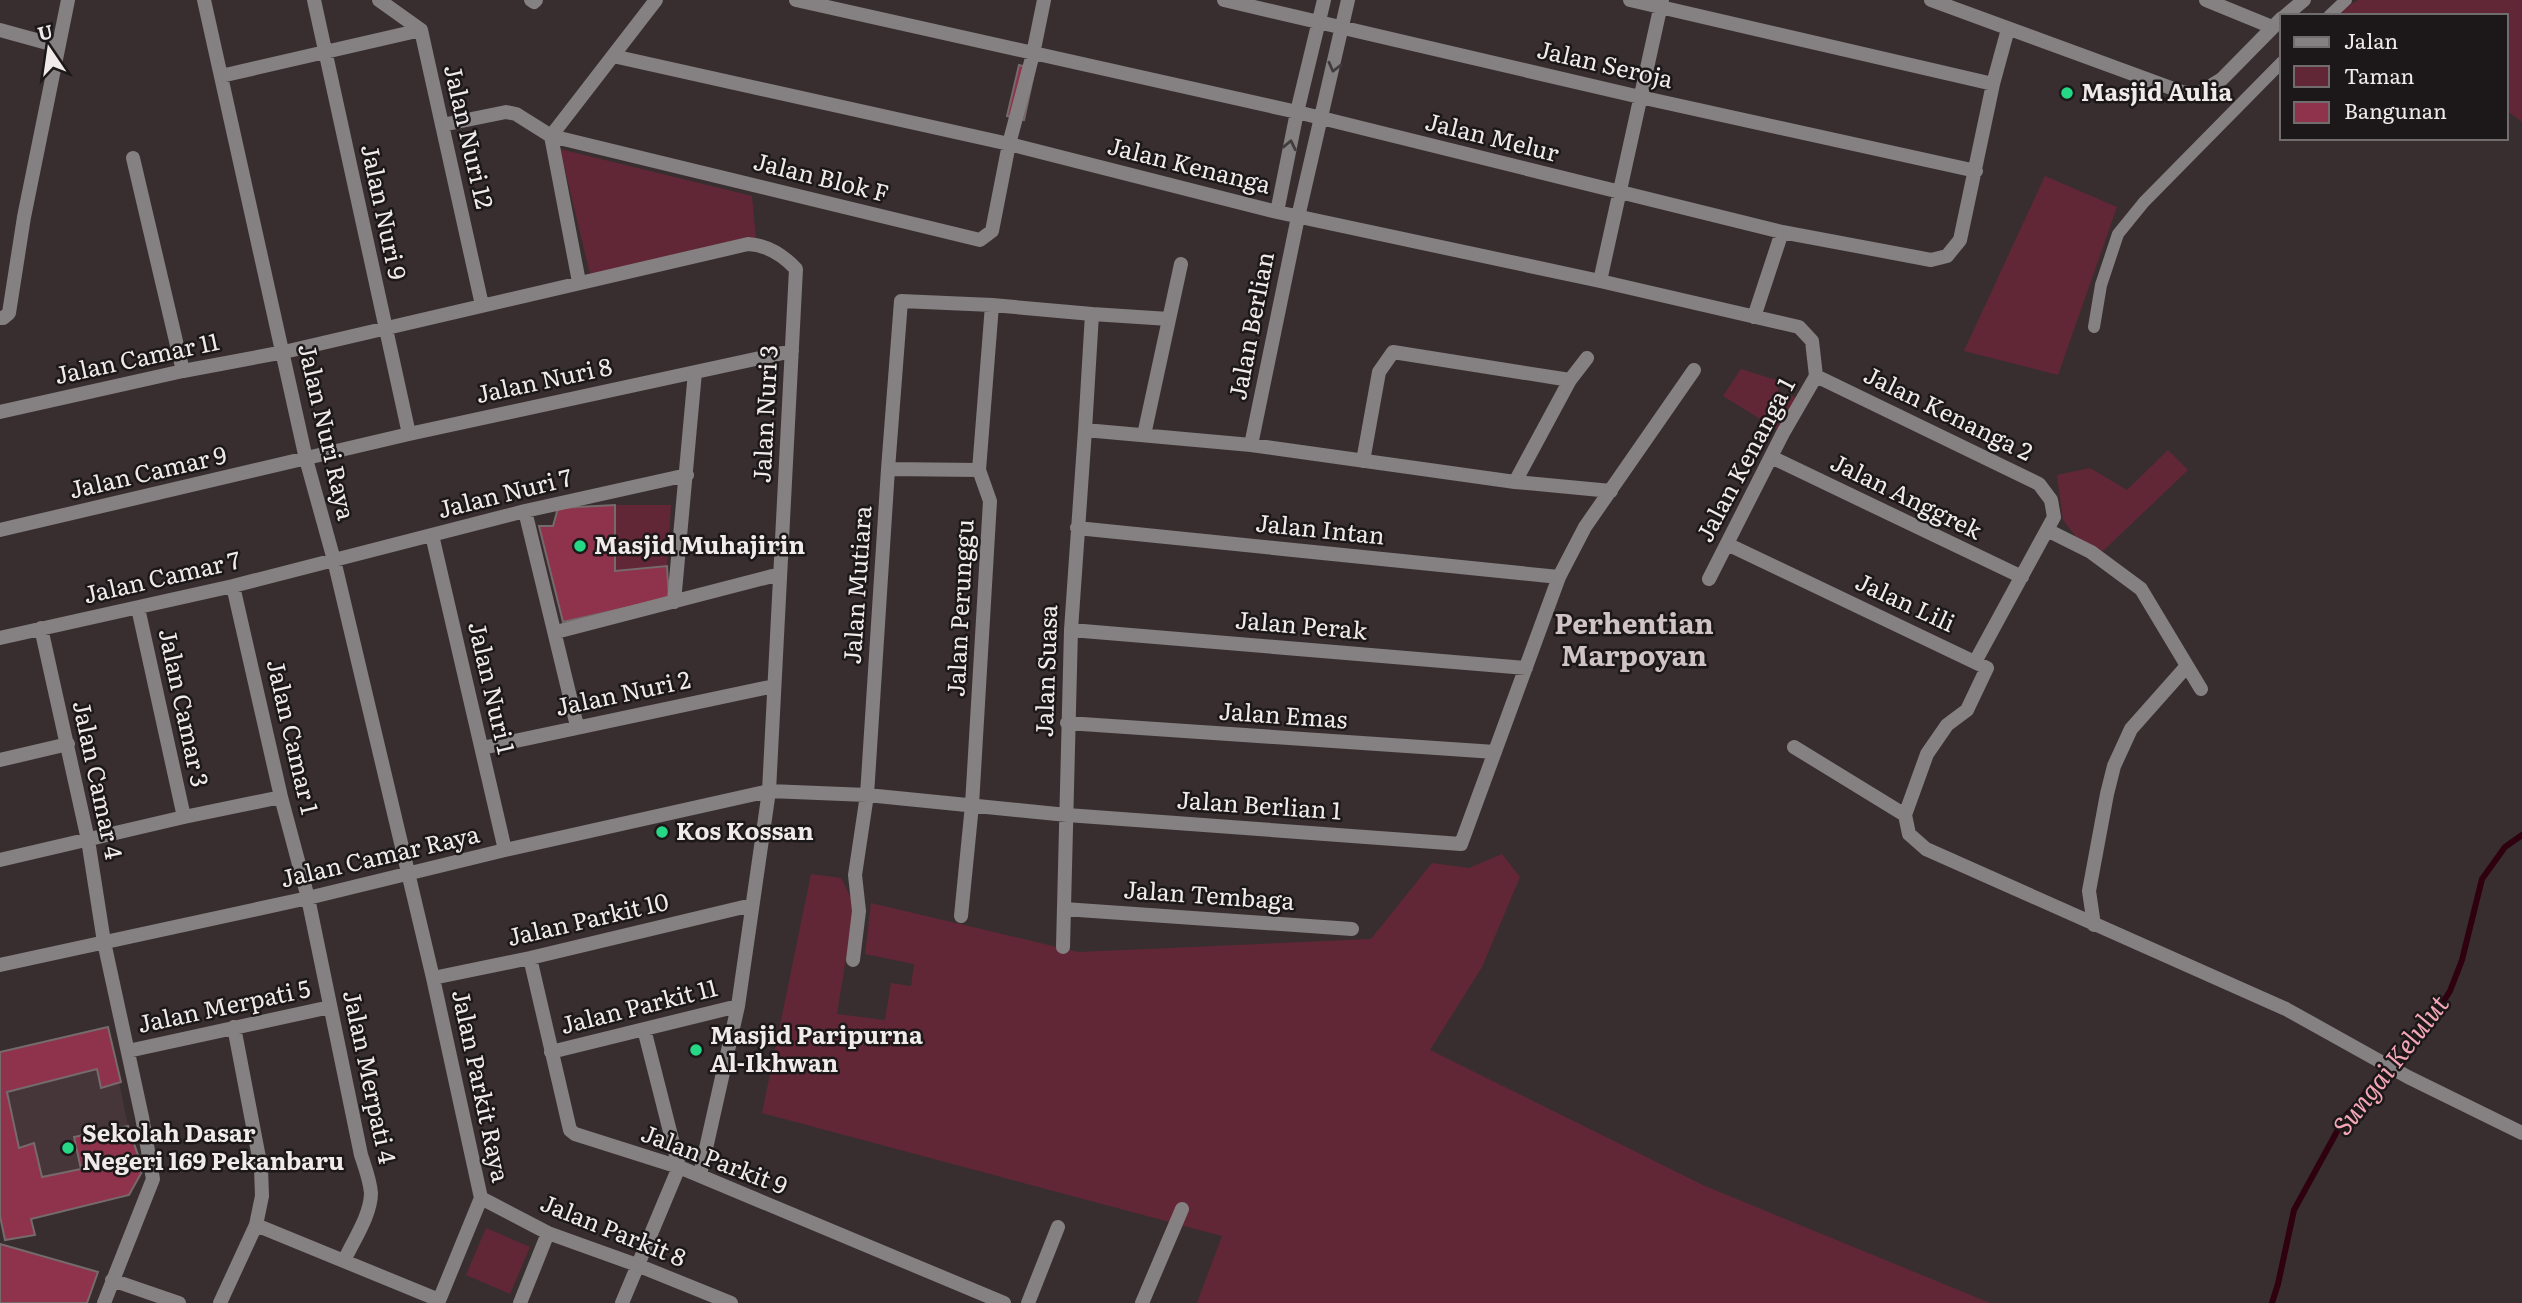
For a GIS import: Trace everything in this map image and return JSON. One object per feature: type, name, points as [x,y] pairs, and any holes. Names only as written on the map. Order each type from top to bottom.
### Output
[{"type":"street","points":[[0,318],[9,313],[24,217],[68,0]]},
{"type":"street","name":"Jalan Nuri Raya","points":[[204,0],[306,459],[334,560],[407,873]]},
{"type":"street","name":"Jalan Nuri 9","points":[[314,0],[409,434]]},
{"type":"street","points":[[379,0],[421,30]]},
{"type":"street","points":[[551,136],[656,0]]},
{"type":"street","name":"Jalan Melur","points":[[796,0],[1297,112],[1619,194],[1782,232],[1931,260],[1947,256],[1960,240],[1993,84],[2008,29]]},
{"type":"street","points":[[1009,144],[1044,0]]},
{"type":"street","name":"Jalan Seroja","points":[[1224,0],[1640,97],[1976,171]]},
{"type":"street","points":[[1277,212],[1297,112],[1324,0]]},
{"type":"street","name":"Jalan Berlian","points":[[1251,445],[1298,217],[1348,0]]},
{"type":"street","points":[[1630,0],[1661,4],[1993,84]]},
{"type":"street","points":[[1931,0],[2182,92],[2198,94],[2222,79],[2280,20],[2206,0]]},
{"type":"street","points":[[2287,14],[2304,0]]},
{"type":"street","points":[[1600,281],[1661,4]]},
{"type":"street","points":[[0,30],[58,46]]},
{"type":"street","points":[[221,76],[421,30]]},
{"type":"street","name":"Jalan Nuri 12","points":[[421,30],[482,305]]},
{"type":"street","name":"Jalan Kenanga","points":[[613,56],[1009,144],[1298,217],[1600,281],[1754,317]]},
{"type":"street","points":[[442,125],[506,112],[516,114],[551,136],[579,282]]},
{"type":"street","name":"Jalan Blok F","points":[[551,136],[980,240],[992,231],[1009,144]]},
{"type":"street","points":[[133,158],[183,371]]},
{"type":"street","points":[[1754,317],[1782,232]]},
{"type":"street","name":"Jalan Nuri 3","points":[[579,282],[748,244],[761,244],[787,259],[796,269],[769,791],[738,1006],[700,1175]]},
{"type":"street","points":[[1144,435],[1181,264]]},
{"type":"street","name":"Jalan Camar 11","points":[[0,412],[183,371],[284,352],[579,282]]},
{"type":"street","name":"Jalan Mutiara","points":[[853,960],[860,898],[855,875],[867,795],[901,301],[992,304]]},
{"type":"street","points":[[992,304],[1169,319]]},
{"type":"street","name":"Jalan Perunggu","points":[[961,916],[972,805],[990,501],[979,470],[992,304]]},
{"type":"street","name":"Jalan Suasa","points":[[1067,815],[1071,630],[1092,314]]},
{"type":"street","name":"Jalan Kenanga 1","points":[[1709,579],[1816,376],[1812,341],[1800,327],[1754,317]]},
{"type":"street","name":"Jalan Nuri 8","points":[[306,459],[792,351]]},
{"type":"street","points":[[1363,461],[1379,372],[1393,352],[1570,380]]},
{"type":"street","points":[[1515,482],[1570,380],[1587,358]]},
{"type":"street","name":"Jalan Berlian 1","points":[[769,791],[867,795],[1067,815],[1461,844],[1559,577],[1586,527],[1694,370]]},
{"type":"street","points":[[674,602],[695,372]]},
{"type":"street","name":"Jalan Kenanga 2","points":[[1816,376],[2039,484],[2051,500],[2054,517],[2022,577]]},
{"type":"street","points":[[1085,430],[1251,445],[1515,482],[1611,491]]},
{"type":"street","name":"Jalan Anggrek","points":[[1771,457],[2022,577]]},
{"type":"street","name":"Jalan Camar 9","points":[[0,530],[306,459]]},
{"type":"street","points":[[888,469],[979,470]]},
{"type":"street","name":"Jalan Nuri 7","points":[[334,560],[525,511],[687,475]]},
{"type":"street","points":[[525,511],[577,726]]},
{"type":"street","name":"Jalan Intan","points":[[1077,528],[1559,577]]},
{"type":"street","points":[[2047,530],[2091,552],[2141,589],[2201,689]]},
{"type":"street","name":"Jalan Nuri 1","points":[[432,536],[505,850]]},
{"type":"street","name":"Jalan Lili","points":[[1727,544],[1975,662],[2022,577]]},
{"type":"street","name":"Jalan Camar 7","points":[[0,638],[233,586],[334,560]]},
{"type":"street","points":[[556,632],[779,574]]},
{"type":"street","name":"Jalan Camar 1","points":[[233,586],[281,797],[308,898]]},
{"type":"street","name":"Jalan Camar 3","points":[[138,608],[184,817]]},
{"type":"street","name":"Jalan Camar 4","points":[[41,628],[88,840],[104,942],[153,1180],[104,1303]]},
{"type":"street","name":"Jalan Perak","points":[[1071,630],[1526,667]]},
{"type":"street","points":[[1975,662],[1987,668],[1967,710],[1947,725],[1927,754],[1905,814],[1909,834],[1926,849],[2286,1009],[2408,1077],[2522,1133]]},
{"type":"street","points":[[2094,925],[2090,891],[2107,794],[2115,766],[2131,729],[2186,667]]},
{"type":"street","name":"Jalan Nuri 2","points":[[482,748],[774,686]]},
{"type":"street","name":"Jalan Emas","points":[[1067,723],[1495,752]]},
{"type":"street","points":[[0,760],[68,744]]},
{"type":"street","points":[[1794,747],[1905,814]]},
{"type":"street","name":"Jalan Camar Raya","points":[[0,965],[308,898],[505,850],[769,791]]},
{"type":"street","points":[[0,860],[281,797]]},
{"type":"street","points":[[1063,947],[1067,815]]},
{"type":"street","name":"Jalan Parkit Raya","points":[[407,873],[481,1198],[438,1301]]},
{"type":"street","name":"Jalan Merpati 4","points":[[308,898],[371,1196],[368,1209],[344,1261]]},
{"type":"street","name":"Jalan Parkit 10","points":[[433,978],[530,958],[752,905]]},
{"type":"street","name":"Jalan Tembaga","points":[[1064,909],[1352,929]]},
{"type":"street","name":"Jalan Parkit 9","points":[[530,958],[572,1132],[700,1175],[1004,1303]]},
{"type":"street","name":"Jalan Parkit 11","points":[[551,1052],[738,1006]]},
{"type":"street","name":"Jalan Merpati 5","points":[[128,1051],[330,1007]]},
{"type":"street","points":[[220,1303],[256,1225],[262,1196],[261,1168],[234,1027]]},
{"type":"street","points":[[622,1303],[679,1167],[644,1029]]},
{"type":"street","name":"Jalan Parkit 8","points":[[481,1198],[548,1233],[731,1303]]},
{"type":"street","points":[[1142,1303],[1182,1209]]},
{"type":"street","points":[[256,1225],[438,1301]]},
{"type":"street","points":[[1028,1303],[1058,1227]]},
{"type":"street","points":[[520,1303],[548,1233]]},
{"type":"street","points":[[112,1280],[179,1303]]},
{"type":"lane","points":[[2331,14],[2346,0]]},
{"type":"lane","points":[[2094,327],[2101,285],[2118,234],[2144,202],[2280,64]]},
{"type":"shaded area","name":"Sekolah Dasar Negeri 169 Pekanbaru","points":[[108,1027],[128,1126],[143,1170],[129,1195],[31,1219],[5,1240],[0,1216],[0,1052]]},
{"type":"green space","points":[[2358,0],[2522,0],[2522,122],[2508,112],[2508,14],[2346,14],[2341,11]]},
{"type":"green space","points":[[560,149],[752,196],[756,239],[591,278]]},
{"type":"green space","points":[[2045,176],[2117,207],[2058,375],[1964,351]]},
{"type":"green space","points":[[1741,369],[1779,381],[1778,391],[1803,400],[1783,433],[1723,396]]},
{"type":"green space","points":[[2168,450],[2188,470],[2103,551],[2077,538],[2063,520],[2057,475],[2090,468],[2127,490]]},
{"type":"green space","points":[[615,505],[671,505],[667,566],[615,571]]},
{"type":"green space","points":[[1502,854],[1520,877],[1482,967],[1430,1050],[1705,1186],[1990,1303],[1197,1303],[1222,1236],[762,1113],[811,874],[841,878],[852,900],[852,921],[837,1014],[885,1020],[891,983],[911,986],[914,964],[865,954],[871,903],[1078,952],[1371,939],[1432,863],[1469,868]]},
{"type":"green space","points":[[486,1228],[530,1247],[510,1294],[466,1275]]},
{"type":"building","points":[[1019,65],[1035,69],[1024,120],[1007,116]]},
{"type":"building","name":"Masjid Muhajirin","points":[[615,505],[615,571],[667,566],[669,598],[563,622],[539,526],[553,526],[558,508]]},
{"type":"building","name":"Sekolah Dasar Negeri 169 Pekanbaru","points":[[108,1027],[121,1082],[101,1088],[97,1069],[7,1092],[19,1148],[34,1143],[42,1177],[81,1169],[74,1137],[128,1126],[143,1170],[129,1195],[31,1219],[35,1235],[5,1240],[0,1216],[0,1052]]},
{"type":"building","points":[[0,1244],[98,1272],[87,1303],[0,1303]]},
{"type":"waterway","name":"Sungai Kelulut","points":[[2272,1303],[2294,1210],[2346,1115],[2361,1100],[2368,1088],[2400,1060],[2425,1031],[2450,991],[2462,960],[2482,879],[2505,847],[2522,835]]},
{"type":"place","name":"Masjid Aulia","points":[[2067,93]]},
{"type":"place","name":"Masjid Muhajirin","points":[[580,546]]},
{"type":"place","name":"Kos Kossan","points":[[662,832]]},
{"type":"place","name":"Masjid Paripurna Al-Ikhwan","points":[[696,1050]]},
{"type":"place","name":"Sekolah Dasar Negeri 169 Pekanbaru","points":[[68,1148]]},
{"type":"district","name":"Perhentian Marpoyan","points":[[1634,640]]}]
